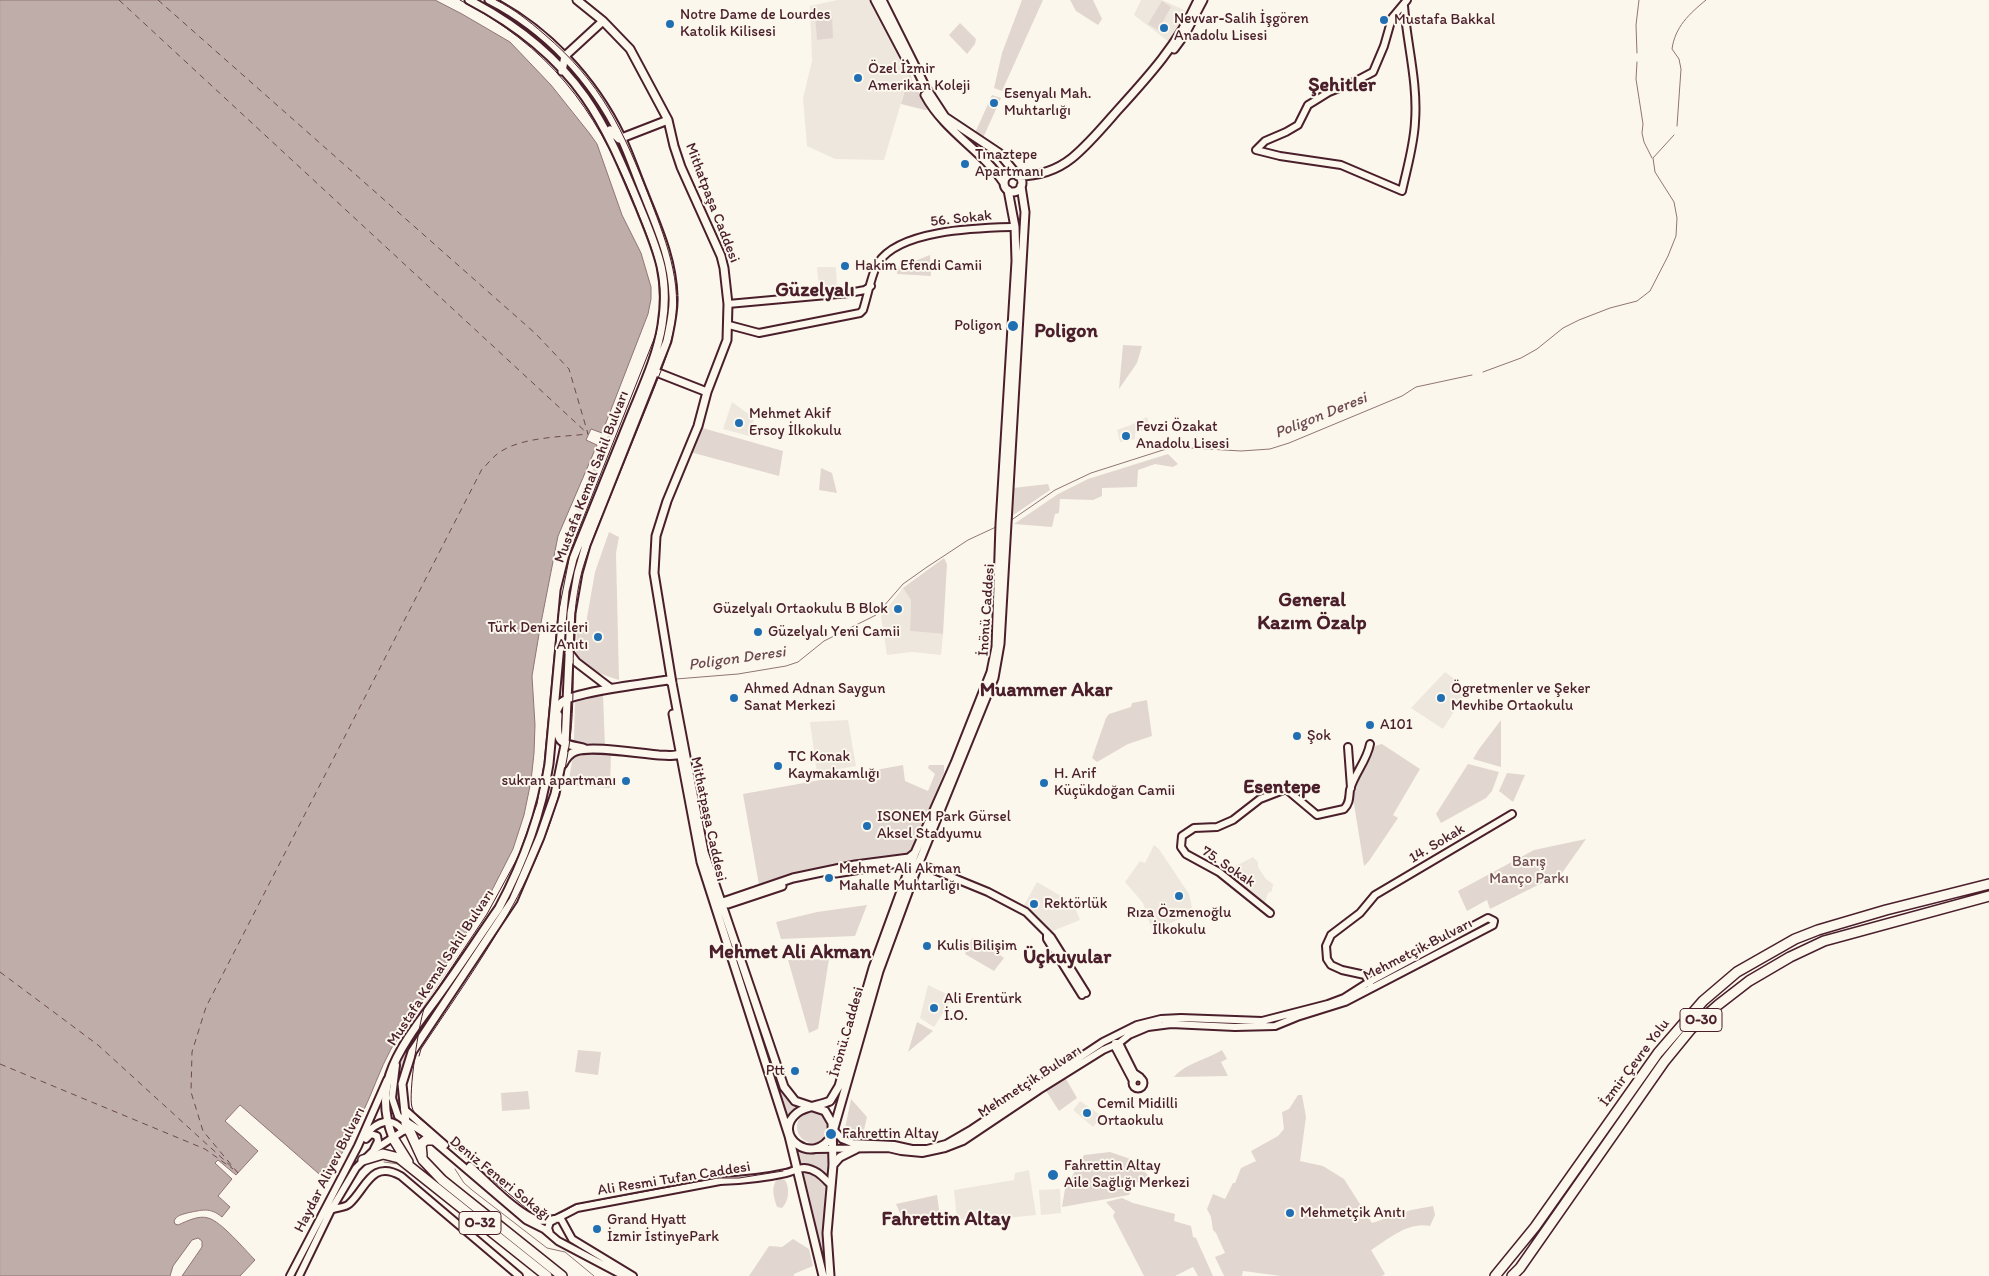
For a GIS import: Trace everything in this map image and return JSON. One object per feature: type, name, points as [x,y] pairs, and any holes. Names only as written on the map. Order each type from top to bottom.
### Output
[{"type":"highway","name":"İzmir Çevre Yolu","points":[[1496,1276],[1535,1227],[1658,1053],[1703,1001],[1737,972],[1794,939],[1818,930],[1886,910],[1989,884]]},
{"type":"highway","name":"İzmir Çevre Yolu","points":[[1513,1276],[1664,1062],[1691,1029],[1749,981],[1783,960],[1824,941],[1989,896]]},
{"type":"highway","points":[[408,1128],[416,1154],[423,1160]]},
{"type":"highway","name":"Mustafa Kemal Sahil Bulvarı","points":[[393,1138],[414,1170]]},
{"type":"highway","points":[[423,1160],[420,1150],[421,1144],[424,1140],[433,1138]]},
{"type":"highway","points":[[363,1160],[376,1155],[389,1154],[414,1170]]},
{"type":"highway","name":"O-32","points":[[423,1160],[442,1180],[562,1276]]},
{"type":"highway","name":"O-32","points":[[414,1170],[547,1276]]},
{"type":"highway","points":[[1489,1276],[1512,1256]]},
{"type":"main road","name":"Mustafa Kemal Sahil Bulvarı","points":[[393,1138],[388,1121],[386,1098],[390,1074],[421,1019],[494,916],[509,889],[536,825],[548,770],[565,591],[573,559],[649,369],[662,327],[665,297],[659,253],[617,153],[584,96],[548,57],[506,21],[469,0]]},
{"type":"main road","name":"Mustafa Kemal Sahil Bulvarı","points":[[408,1128],[403,1108],[404,1076],[412,1052],[512,900],[540,837],[554,794],[565,745],[568,652],[574,594],[586,545],[656,372],[667,341],[672,314],[672,279],[664,245],[622,138],[593,90],[565,56],[533,28],[489,0]]},
{"type":"main road","name":"Mithatpaşa Caddesi","points":[[577,0],[603,21],[630,49],[668,120],[681,167],[721,256],[724,268],[729,325],[722,355],[707,392],[698,426],[667,501],[656,536],[654,573],[670,682],[701,862],[746,972],[784,1087],[792,1098],[812,1107]]},
{"type":"main road","points":[[875,0],[934,111],[994,168],[1008,190],[1016,192],[1032,176]]},
{"type":"main road","points":[[882,0],[926,88],[945,117],[999,153],[1018,176],[1021,185]]},
{"type":"main road","points":[[1154,71],[1198,0]]},
{"type":"main road","points":[[1004,183],[1009,175],[1032,176],[1054,169],[1072,158],[1186,34],[1203,0]]},
{"type":"main road","points":[[1405,3],[1406,32],[1414,83],[1416,121],[1412,151],[1402,191],[1341,165],[1280,156],[1256,150],[1265,141],[1298,126],[1308,105],[1329,92],[1373,72],[1384,46],[1392,18],[1405,3]]},
{"type":"main road","points":[[562,71],[565,56],[603,21]]},
{"type":"main road","points":[[584,96],[590,101],[616,138],[622,138],[668,120]]},
{"type":"main road","name":"İnönü Caddesi","points":[[833,1129],[912,862],[994,678],[1000,644],[1025,212],[1021,185]]},
{"type":"main road","name":"İnönü Caddesi","points":[[812,1107],[830,1101],[839,1086],[873,968],[912,862],[990,677],[996,647],[1000,524],[1015,289],[1015,227],[1008,190]]},
{"type":"main road","name":"56. Sokak","points":[[729,325],[759,333],[860,313],[863,310],[877,264],[890,252],[926,236],[959,230],[1015,227]]},
{"type":"main road","points":[[728,304],[849,293],[864,290],[871,286]]},
{"type":"main road","points":[[656,372],[707,392]]},
{"type":"main road","points":[[560,643],[562,667],[557,732],[559,740],[565,745],[596,750],[654,755],[682,752]]},
{"type":"main road","points":[[568,652],[580,666],[610,688]]},
{"type":"main road","points":[[552,728],[558,708],[567,699],[610,688],[670,682]]},
{"type":"main road","points":[[1351,788],[1369,752],[1370,744]]},
{"type":"main road","points":[[1348,747],[1351,788]]},
{"type":"main road","points":[[560,772],[564,761],[575,751],[596,750]]},
{"type":"main road","points":[[548,770],[552,762],[557,761],[559,765],[554,794]]},
{"type":"main road","name":"75. Sokak","points":[[1270,913],[1219,872],[1186,854],[1181,847],[1182,836],[1194,828],[1209,828],[1224,824],[1260,798],[1286,789],[1317,815],[1344,809],[1350,798],[1351,788]]},
{"type":"main road","name":"14. Sokak","points":[[1370,985],[1365,975],[1342,970],[1331,965],[1327,959],[1326,946],[1332,935],[1360,913],[1375,895],[1512,814]]},
{"type":"main road","points":[[719,905],[832,874],[912,862]]},
{"type":"main road","points":[[719,905],[760,888],[793,878],[855,864],[912,862],[988,892],[1024,911],[1047,933],[1047,939],[1084,994]]},
{"type":"main road","points":[[760,888],[768,891]]},
{"type":"main road","name":"Mithatpaşa Caddesi","points":[[719,905],[789,1136],[797,1169]]},
{"type":"main road","name":"Mehmetçik Bulvarı","points":[[814,1149],[888,1148],[922,1153],[934,1151],[963,1141],[1006,1109],[1103,1042],[1137,1025],[1161,1019],[1262,1020],[1328,1004],[1370,985],[1488,918],[1494,920],[1493,925],[1414,967],[1370,985],[1346,1002],[1275,1026],[1235,1028],[1187,1024],[1148,1027],[1129,1035],[1103,1050],[1006,1109],[955,1139],[927,1149],[852,1143],[842,1139],[833,1129]]},
{"type":"main road","points":[[1116,1043],[1122,1032]]},
{"type":"main road","points":[[1103,1042],[1116,1043]]},
{"type":"main road","points":[[1116,1043],[1134,1072],[1144,1081],[1142,1087],[1134,1087],[1116,1043]]},
{"type":"main road","points":[[397,1059],[392,1098],[398,1116],[408,1128]]},
{"type":"main road","name":"Haydar Aliyev Bulvarı","points":[[290,1276],[358,1146],[390,1074]]},
{"type":"main road","points":[[1133,1081],[1135,1078],[1140,1077]]},
{"type":"main road","points":[[830,1274],[827,1233],[833,1165],[833,1129],[831,1118],[825,1111],[812,1107],[800,1111],[792,1118],[789,1126],[789,1136],[798,1146],[814,1149],[829,1140],[833,1129]]},
{"type":"main road","points":[[403,1108],[433,1138]]},
{"type":"main road","points":[[358,1146],[371,1128],[376,1124],[388,1121],[433,1138]]},
{"type":"main road","name":"Haydar Aliyev Bulvarı","points":[[299,1276],[331,1210],[363,1160],[374,1150],[408,1128]]},
{"type":"main road","points":[[358,1146],[370,1135],[375,1134],[378,1139],[374,1150]]},
{"type":"main road","name":"Deniz Feneri Sokağı","points":[[433,1138],[529,1216],[543,1222],[556,1218],[561,1219],[572,1238],[633,1276]]},
{"type":"main road","name":"Deniz Feneri Sokağı","points":[[433,1138],[514,1210],[544,1230],[552,1238],[624,1276]]},
{"type":"main road","points":[[833,1165],[840,1157],[856,1149]]},
{"type":"main road","points":[[821,1276],[797,1169],[805,1168],[817,1171],[830,1184]]},
{"type":"main road","name":"Ali Resmi Tufan Caddesi","points":[[556,1218],[577,1208],[720,1181],[743,1180],[787,1173],[797,1169]]},
{"type":"main road","points":[[331,1210],[347,1206],[374,1174],[385,1171],[396,1174],[519,1276]]},
{"type":"main road","points":[[341,1192],[345,1200],[353,1199]]},
{"type":"main road","points":[[552,1238],[548,1232],[548,1226],[556,1218]]},
{"type":"main road","name":"Deniz Feneri Sokağı","points":[[552,1238],[562,1238],[566,1228]]},
{"type":"shaded area","points":[[0,0],[435,0],[510,42],[551,85],[590,134],[597,144],[622,215],[641,253],[651,287],[648,314],[602,433],[591,429],[586,440],[597,445],[558,536],[532,676],[535,725],[531,781],[524,815],[513,849],[485,904],[391,1049],[355,1130],[326,1180],[240,1105],[225,1121],[258,1151],[236,1175],[218,1160],[215,1163],[232,1179],[218,1196],[230,1207],[222,1217],[214,1212],[202,1210],[181,1215],[174,1221],[178,1225],[204,1217],[219,1224],[255,1260],[240,1276],[182,1276],[202,1247],[202,1241],[198,1238],[192,1240],[173,1266],[170,1276],[0,1276]]},
{"type":"shaded area","name":"Özel İzmir Amerikan Koleji","points":[[837,0],[871,0],[910,73],[884,160],[835,159],[807,146],[803,98],[812,61],[810,6]]},
{"type":"shaded area","name":"Nevvar-Salih İşgören Anadolu Lisesi","points":[[1141,0],[1162,0],[1186,11],[1169,42],[1134,15]]},
{"type":"shaded area","points":[[817,267],[836,267],[837,289],[819,289]]},
{"type":"shaded area","name":"Mehmet Akif Ersoy İlkokulu","points":[[732,402],[754,418],[749,436],[723,429]]},
{"type":"shaded area","points":[[1147,417],[1150,429],[1135,433],[1135,439],[1120,442],[1117,430]]},
{"type":"shaded area","points":[[903,588],[911,600],[910,631],[943,634],[941,655],[912,652],[887,655],[881,616]]},
{"type":"shaded area","name":"Ögretmenler ve Şeker Mevhibe Ortaokulu","points":[[1445,672],[1468,689],[1443,729],[1411,708]]},
{"type":"shaded area","points":[[848,720],[856,766],[817,773],[810,722]]},
{"type":"shaded area","points":[[1154,845],[1159,849],[1189,894],[1193,912],[1161,928],[1152,930],[1143,903],[1125,882],[1140,861],[1145,863]]},
{"type":"shaded area","points":[[1253,857],[1258,862],[1258,867],[1266,879],[1273,884],[1272,891],[1268,893],[1265,903],[1226,877],[1226,871]]},
{"type":"shaded area","points":[[1037,882],[1073,903],[1080,920],[1050,932],[1024,905]]},
{"type":"shaded area","name":"Ali Erentürk İ.O.","points":[[928,985],[953,997],[934,1027],[920,1018]]},
{"type":"shaded area","name":"Cemil Midilli Ortaokulu","points":[[1080,1101],[1102,1116],[1093,1127],[1073,1110]]},
{"type":"shaded area","points":[[1029,1170],[1036,1215],[986,1220],[957,1219],[954,1190],[1014,1180],[1015,1173]]},
{"type":"shaded area","points":[[1060,1189],[1061,1213],[1041,1215],[1039,1190]]},
{"type":"green space","points":[[1022,0],[1043,0],[1002,91],[994,88],[1002,53]]},
{"type":"green space","points":[[1070,0],[1093,0],[1102,19],[1098,25],[1076,11]]},
{"type":"green space","points":[[1162,1],[1171,7],[1158,30],[1148,24]]},
{"type":"green space","points":[[832,13],[833,38],[817,40],[815,14]]},
{"type":"green space","points":[[960,23],[976,39],[975,44],[967,54],[949,35]]},
{"type":"green space","points":[[910,73],[914,86],[931,109],[925,110],[901,104]]},
{"type":"green space","points":[[992,95],[1001,98],[983,138],[975,133]]},
{"type":"green space","points":[[930,255],[931,276],[897,274],[897,268]]},
{"type":"green space","points":[[1123,345],[1142,346],[1137,363],[1119,389]]},
{"type":"green space","points":[[699,427],[783,451],[779,476],[690,452]]},
{"type":"green space","points":[[610,431],[613,431],[582,513],[575,509]]},
{"type":"green space","points":[[1168,454],[1178,464],[1173,467],[1155,464],[1138,470],[1137,487],[1102,488],[1102,496],[1093,500],[1060,499],[1059,513],[1055,514],[1052,527],[1014,524],[1058,494],[1088,479]]},
{"type":"green space","points":[[821,468],[832,473],[837,493],[819,490]]},
{"type":"green space","points":[[1048,484],[1050,490],[1012,516],[1013,488]]},
{"type":"green space","points":[[609,532],[619,537],[616,553],[619,680],[585,665],[576,655],[577,629],[586,623],[595,572]]},
{"type":"green space","points":[[944,558],[947,564],[943,634],[910,631],[911,600],[903,588]]},
{"type":"green space","points":[[603,694],[605,748],[576,744],[574,740],[575,699]]},
{"type":"green space","points":[[1147,700],[1152,736],[1128,744],[1097,762],[1092,758],[1109,714],[1131,707],[1132,703]]},
{"type":"green space","points":[[1501,720],[1501,767],[1473,759],[1479,749]]},
{"type":"green space","points":[[1382,744],[1420,769],[1393,815],[1398,818],[1364,866],[1353,798],[1360,775],[1368,759],[1375,746]]},
{"type":"green space","points":[[582,752],[611,753],[610,788],[568,785],[573,756]]},
{"type":"green space","points":[[1468,764],[1499,772],[1492,791],[1486,798],[1441,823],[1436,814]]},
{"type":"green space","points":[[903,765],[905,781],[928,791],[935,774],[928,768],[929,765],[944,765],[944,773],[913,845],[911,857],[849,865],[759,885],[743,794]]},
{"type":"green space","points":[[1507,773],[1525,775],[1513,802],[1499,791]]},
{"type":"green space","name":"Barış Manço Parkı","points":[[1586,839],[1562,873],[1490,909],[1487,900],[1467,911],[1458,891],[1534,850]]},
{"type":"green space","points":[[867,905],[855,936],[781,939],[776,922],[817,912]]},
{"type":"green space","points":[[721,909],[781,1089],[788,1100],[801,1108],[788,1121],[718,911]]},
{"type":"green space","points":[[477,926],[405,1036],[383,1079],[374,1104],[350,1157],[346,1157],[369,1113],[389,1062],[404,1034]]},
{"type":"green space","points":[[972,938],[983,943],[1004,958],[994,971],[965,954]]},
{"type":"green space","points":[[829,959],[818,1029],[809,1033],[788,960]]},
{"type":"green space","points":[[917,1022],[933,1031],[908,1052]]},
{"type":"green space","points":[[417,1033],[415,1042],[404,1062],[401,1077],[399,1092],[402,1115],[396,1106],[393,1096],[393,1084],[400,1061]]},
{"type":"green space","points":[[578,1050],[601,1052],[598,1075],[575,1072]]},
{"type":"green space","points":[[1222,1050],[1227,1059],[1221,1062],[1228,1076],[1174,1077],[1184,1068]]},
{"type":"green space","points":[[1065,1077],[1077,1098],[1059,1111],[1045,1089]]},
{"type":"green space","points":[[528,1091],[530,1109],[502,1111],[501,1093]]},
{"type":"green space","points":[[1298,1095],[1302,1095],[1306,1117],[1300,1161],[1323,1166],[1344,1179],[1372,1223],[1411,1210],[1433,1206],[1435,1215],[1430,1226],[1422,1225],[1407,1228],[1371,1250],[1385,1274],[1382,1276],[1281,1276],[1243,1271],[1242,1276],[1224,1276],[1215,1257],[1225,1253],[1213,1230],[1211,1217],[1207,1209],[1213,1194],[1225,1199],[1233,1183],[1235,1183],[1241,1168],[1256,1161],[1251,1151],[1278,1136],[1284,1129],[1282,1112],[1289,1109]]},
{"type":"green space","points":[[851,1099],[867,1117],[861,1143],[843,1138]]},
{"type":"green space","points":[[813,1111],[824,1116],[829,1127],[824,1138],[813,1143],[802,1138],[797,1127],[802,1116]]},
{"type":"green space","points":[[797,1149],[829,1152],[827,1177],[815,1167],[801,1165]]},
{"type":"green space","points":[[1110,1152],[1142,1163],[1142,1169],[1151,1178],[1147,1185],[1137,1182],[1133,1185],[1129,1195],[1062,1207],[1065,1189],[1084,1155]]},
{"type":"green space","points":[[807,1173],[819,1178],[827,1189],[823,1220],[827,1276],[803,1175]]},
{"type":"green space","points":[[778,1178],[785,1180],[788,1187],[787,1198],[782,1208],[777,1207],[773,1192]]},
{"type":"green space","name":"Fahrettin Altay","points":[[937,1195],[940,1216],[903,1220],[896,1204]]},
{"type":"green space","points":[[1122,1198],[1133,1203],[1175,1214],[1174,1221],[1191,1226],[1193,1237],[1196,1238],[1213,1276],[1198,1276],[1193,1267],[1175,1276],[1144,1276],[1113,1216],[1115,1212],[1106,1202]]},
{"type":"green space","points":[[793,1239],[809,1249],[813,1266],[794,1274],[794,1276],[749,1276],[769,1246],[782,1247]]},
{"type":"waterway","points":[[1637,53],[1636,25],[1639,0]]},
{"type":"waterway","name":"Poligon Deresi","points":[[1677,126],[1681,69],[1679,59],[1672,49],[1676,34],[1684,22],[1706,0]]},
{"type":"waterway","points":[[1637,62],[1636,79],[1643,124],[1642,133],[1652,158]]},
{"type":"waterway","name":"Poligon Deresi","points":[[1483,372],[1521,358],[1537,349],[1563,328],[1579,320],[1610,308],[1637,301],[1650,291],[1676,236],[1677,218],[1674,202],[1655,172],[1653,158],[1674,135]]},
{"type":"waterway","name":"Poligon Deresi","points":[[1010,521],[1055,490],[1091,473],[1163,450],[1175,447],[1241,451],[1270,449],[1289,443],[1402,396],[1416,387],[1472,375]]},
{"type":"waterway","name":"Poligon Deresi","points":[[676,679],[738,674],[786,666],[798,662],[824,641],[876,615],[903,584],[927,567],[968,540],[996,527]]},
{"type":"waterway","points":[[384,1162],[398,1164]]},
{"type":"waterway","points":[[455,1169],[464,1183],[472,1190],[547,1248],[565,1252],[594,1276]]},
{"type":"ferry route","points":[[119,0],[588,434]]},
{"type":"ferry route","points":[[158,0],[536,334],[569,369],[588,434]]},
{"type":"ferry route","points":[[238,1173],[203,1131],[191,1092],[192,1052],[206,1007],[482,469],[505,449],[527,441],[588,434]]},
{"type":"ferry route","points":[[0,972],[98,1045],[234,1169]]},
{"type":"ferry route","points":[[0,1064],[205,1149],[233,1169]]},
{"type":"tram line","points":[[460,0],[491,18],[544,59],[584,107],[602,135],[617,165],[647,235],[658,274],[660,304],[656,334],[571,549],[558,615],[544,764],[537,804],[518,857],[487,914],[424,1009],[419,1028],[411,1088],[412,1107],[418,1117],[533,1214],[539,1216],[556,1215],[577,1204],[718,1178],[739,1178],[783,1171]]},
{"type":"tram line","points":[[419,1056],[421,1049],[469,978],[513,906],[548,830],[560,789],[572,724],[575,614],[582,571],[594,535],[664,362],[671,341],[677,304],[676,286],[669,251],[630,151],[609,109],[596,90],[564,52],[527,20],[496,0]]},
{"type":"place","name":"Mustafa Bakkal","points":[[1384,20]]},
{"type":"place","name":"Notre Dame de Lourdes Katolik Kilisesi","points":[[670,24]]},
{"type":"place","name":"Nevvar-Salih İşgören Anadolu Lisesi","points":[[1164,28]]},
{"type":"place","name":"Özel İzmir Amerikan Koleji","points":[[858,78]]},
{"type":"place","name":"Esenyalı Mah. Muhtarlığı","points":[[994,103]]},
{"type":"place","name":"Tınaztepe Apartmanı","points":[[965,164]]},
{"type":"place","name":"Hakim Efendi Camii","points":[[845,266]]},
{"type":"place","name":"Poligon","points":[[1013,326]]},
{"type":"place","name":"Mehmet Akif Ersoy İlkokulu","points":[[739,423]]},
{"type":"place","name":"Fevzi Özakat Anadolu Lisesi","points":[[1126,436]]},
{"type":"place","name":"Güzelyalı Ortaokulu B Blok","points":[[898,609]]},
{"type":"place","name":"Güzelyalı Yeni Camii","points":[[758,632]]},
{"type":"place","name":"Türk Denizcileri Anıtı","points":[[598,637]]},
{"type":"place","name":"Ahmed Adnan Saygun Sanat Merkezi","points":[[734,698]]},
{"type":"place","name":"Ögretmenler ve Şeker Mevhibe Ortaokulu","points":[[1441,698]]},
{"type":"place","name":"A101","points":[[1370,725]]},
{"type":"place","name":"Şok","points":[[1297,736]]},
{"type":"place","name":"TC Konak Kaymakamlığı","points":[[778,766]]},
{"type":"place","name":"sukran apartmanı","points":[[626,781]]},
{"type":"place","name":"H. Arif Küçükdoğan Camii","points":[[1044,783]]},
{"type":"place","name":"ISONEM Park Gürsel Aksel Stadyumu","points":[[867,826]]},
{"type":"place","name":"Mehmet Ali Akman Mahalle Muhtarlığı","points":[[829,878]]},
{"type":"place","name":"Rıza Özmenoğlu İlkokulu","points":[[1179,896]]},
{"type":"place","name":"Rektörlük","points":[[1034,904]]},
{"type":"place","name":"Kulis Bilişim","points":[[927,946]]},
{"type":"place","name":"Ali Erentürk İ.O.","points":[[934,1008]]},
{"type":"place","name":"Ptt","points":[[795,1071]]},
{"type":"place","name":"Cemil Midilli Ortaokulu","points":[[1087,1113]]},
{"type":"place","name":"Fahrettin Altay","points":[[831,1134]]},
{"type":"place","name":"Fahrettin Altay Aile Sağlığı Merkezi","points":[[1053,1175]]},
{"type":"place","name":"Mehmetçik Anıtı","points":[[1290,1213]]},
{"type":"place","name":"Grand Hyatt İzmir İstinyePark","points":[[597,1229]]},
{"type":"district","name":"Şehitler","points":[[1342,86]]},
{"type":"district","name":"Güzelyalı","points":[[815,291]]},
{"type":"district","name":"Poligon","points":[[1066,332]]},
{"type":"district","name":"General Kazım Özalp","points":[[1312,612]]},
{"type":"district","name":"Muammer Akar","points":[[1046,691]]},
{"type":"district","name":"Esentepe","points":[[1282,788]]},
{"type":"district","name":"Mehmet Ali Akman","points":[[790,953]]},
{"type":"district","name":"Üçkuyular","points":[[1067,958]]},
{"type":"district","name":"Fahrettin Altay","points":[[946,1220]]}]
